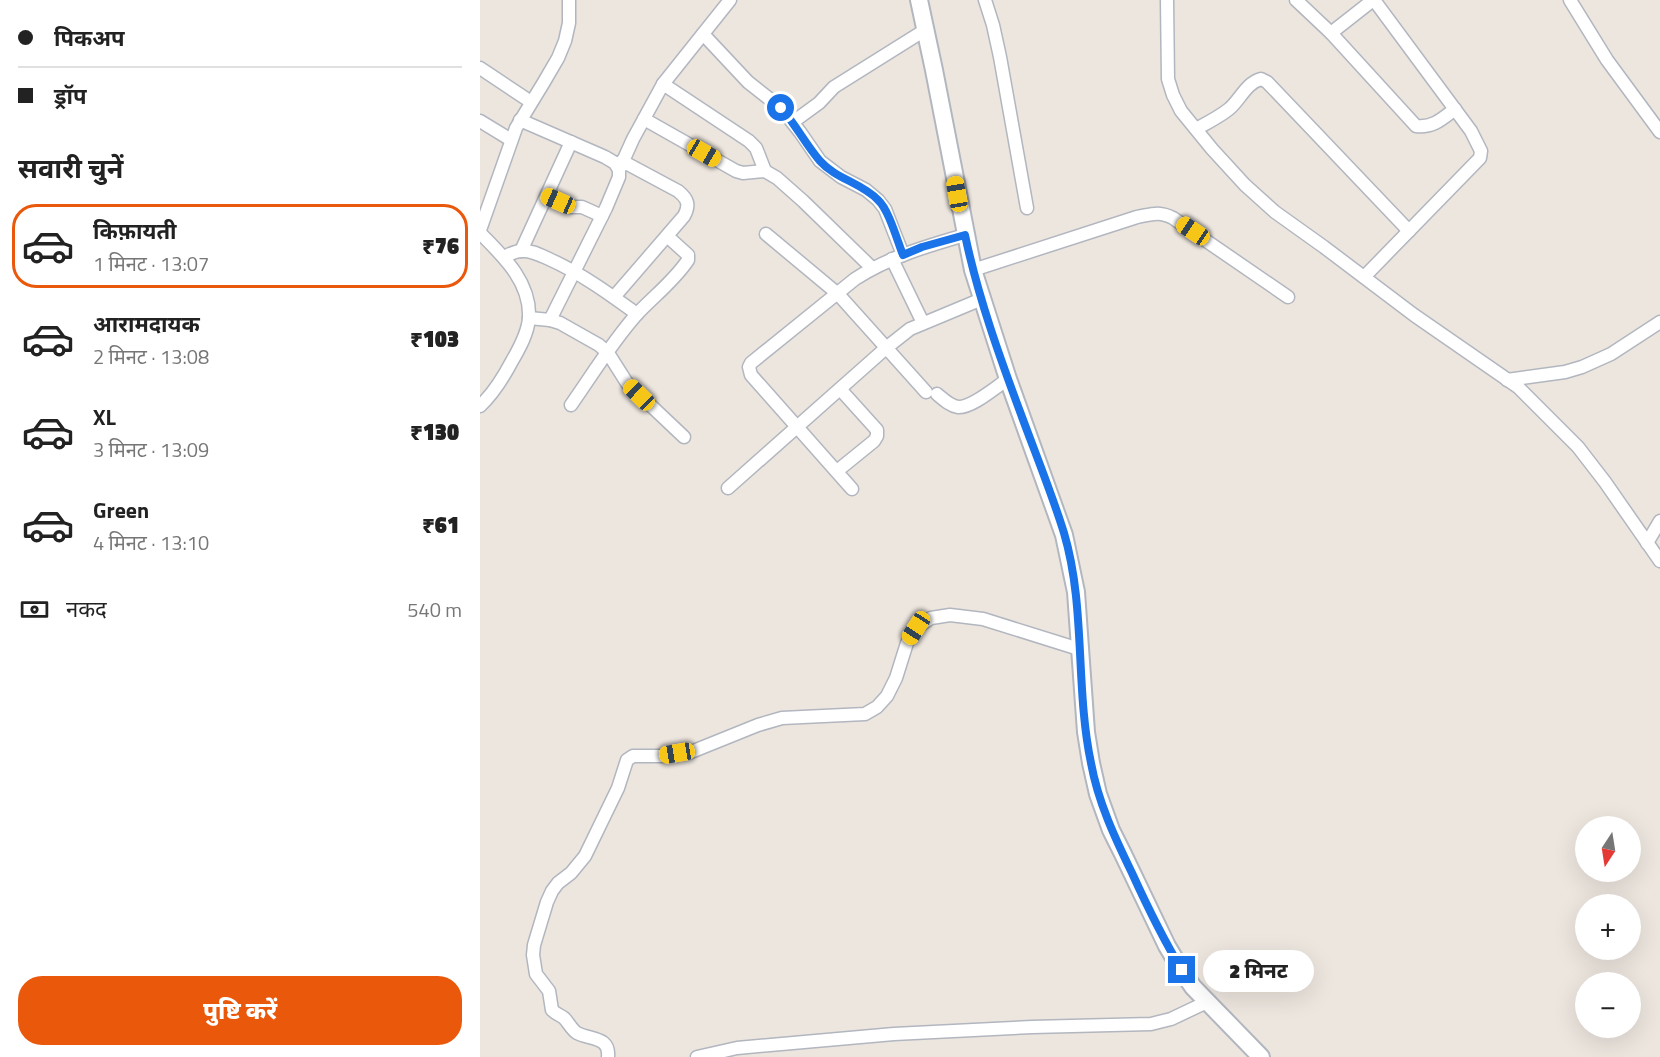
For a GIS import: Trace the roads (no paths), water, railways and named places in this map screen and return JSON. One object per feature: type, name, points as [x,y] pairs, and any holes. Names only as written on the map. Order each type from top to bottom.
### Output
[{"type":"street","points":[[480,406],[499,386],[515,356],[529,318],[523,287],[515,271],[480,231],[511,140],[520,120],[558,58],[565,41],[569,23],[569,0]]},
{"type":"street","points":[[550,320],[602,216],[619,177],[621,166],[663,84],[730,0]]},
{"type":"street","points":[[919,0],[973,270],[1008,379],[1064,535],[1076,592],[1090,763],[1101,803],[1111,830],[1167,946],[1193,987],[1262,1057]]},
{"type":"street","points":[[985,0],[997,41],[1027,208]]},
{"type":"street","points":[[1167,0],[1168,80],[1173,95],[1196,129],[1245,185],[1275,212],[1414,315],[1518,387],[1578,447],[1660,561]]},
{"type":"street","points":[[1296,0],[1331,33],[1416,126],[1426,127],[1435,124],[1455,109]]},
{"type":"street","points":[[1331,33],[1374,0],[1455,109],[1478,142],[1481,151],[1480,158],[1364,277]]},
{"type":"street","points":[[1570,0],[1606,60],[1660,132]]},
{"type":"street","points":[[792,122],[819,103],[834,87],[925,30]]},
{"type":"street","points":[[703,34],[748,82],[772,100],[792,122],[820,161],[835,173],[866,190],[885,209],[897,257],[923,323]]},
{"type":"street","points":[[480,68],[531,102]]},
{"type":"street","points":[[1196,129],[1227,111],[1255,81],[1267,82],[1409,231]]},
{"type":"street","points":[[663,84],[749,141],[756,148],[765,171]]},
{"type":"street","points":[[644,119],[736,171],[743,173],[765,171],[777,178],[872,268]]},
{"type":"street","points":[[520,120],[678,190],[685,196],[688,209],[684,216],[614,297]]},
{"type":"street","points":[[480,122],[511,140]]},
{"type":"street","points":[[521,251],[572,142]]},
{"type":"street","points":[[547,196],[570,207],[582,207],[602,216]]},
{"type":"street","points":[[973,270],[1137,217],[1163,213],[1288,297]]},
{"type":"street","points":[[766,234],[838,294],[886,348],[932,393],[949,404],[958,407],[970,404],[1008,379]]},
{"type":"street","points":[[852,489],[751,375],[749,368],[751,363],[855,279],[872,268],[922,247],[965,235]]},
{"type":"street","points":[[571,405],[637,314],[688,260],[688,255],[667,236]]},
{"type":"street","points":[[504,256],[521,251],[530,251],[540,255],[575,271],[637,314]]},
{"type":"street","points":[[728,488],[910,329],[982,299]]},
{"type":"street","points":[[529,318],[560,323],[599,345],[608,353],[627,383],[684,438]]},
{"type":"street","points":[[1507,380],[1565,372],[1582,367],[1611,354],[1660,322]]},
{"type":"street","points":[[837,471],[877,436],[877,430],[840,389]]},
{"type":"street","points":[[1647,543],[1660,521]]},
{"type":"street","points":[[608,1057],[608,1048],[604,1043],[576,1032],[552,1010],[549,991],[536,974],[533,955],[537,934],[552,891],[585,856],[618,788],[627,760],[633,756],[663,756],[691,752],[758,725],[782,718],[865,714],[877,707],[887,696],[896,678],[906,643],[916,628],[931,618],[950,615],[983,619],[1079,649]]},
{"type":"street","points":[[697,1057],[737,1048],[894,1034],[1151,1024],[1171,1019],[1207,1002]]}]
